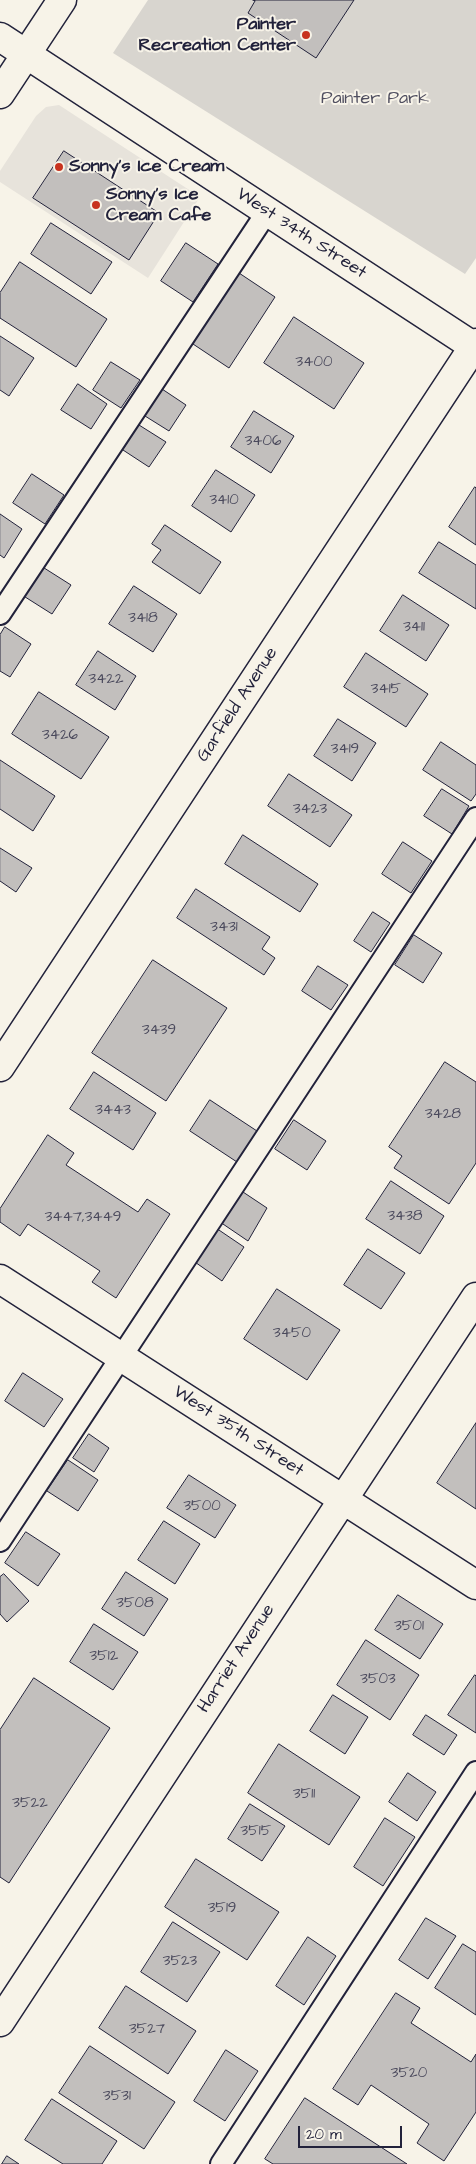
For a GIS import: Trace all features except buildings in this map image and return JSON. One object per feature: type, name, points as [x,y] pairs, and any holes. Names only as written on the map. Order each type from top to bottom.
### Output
[{"type":"street","points":[[0,94],[62,0]]},
{"type":"street","name":"West 34th Street","points":[[0,37],[475,346]]},
{"type":"street","name":"Garfield Avenue","points":[[0,1067],[475,346]]},
{"type":"street","name":"West 35th Street","points":[[0,1280],[476,1584]]},
{"type":"street","name":"Harriet Avenue","points":[[0,2022],[476,1297]]},
{"type":"lane","points":[[0,614],[267,212]]},
{"type":"lane","points":[[0,1541],[476,818]]},
{"type":"lane","points":[[221,2164],[476,1772]]},
{"type":"shaded area","points":[[59,105],[200,197],[148,278],[0,182],[0,171],[36,116],[46,107]]},
{"type":"green space","name":"Painter Park","points":[[148,0],[476,0],[476,258],[465,274],[113,53]]},
{"type":"place","name":"Painter Recreation Center","points":[[306,35]]},
{"type":"place","name":"Sonny's Ice Cream","points":[[59,167]]},
{"type":"place","name":"Sonny's Ice Cream Cafe","points":[[96,205]]}]
